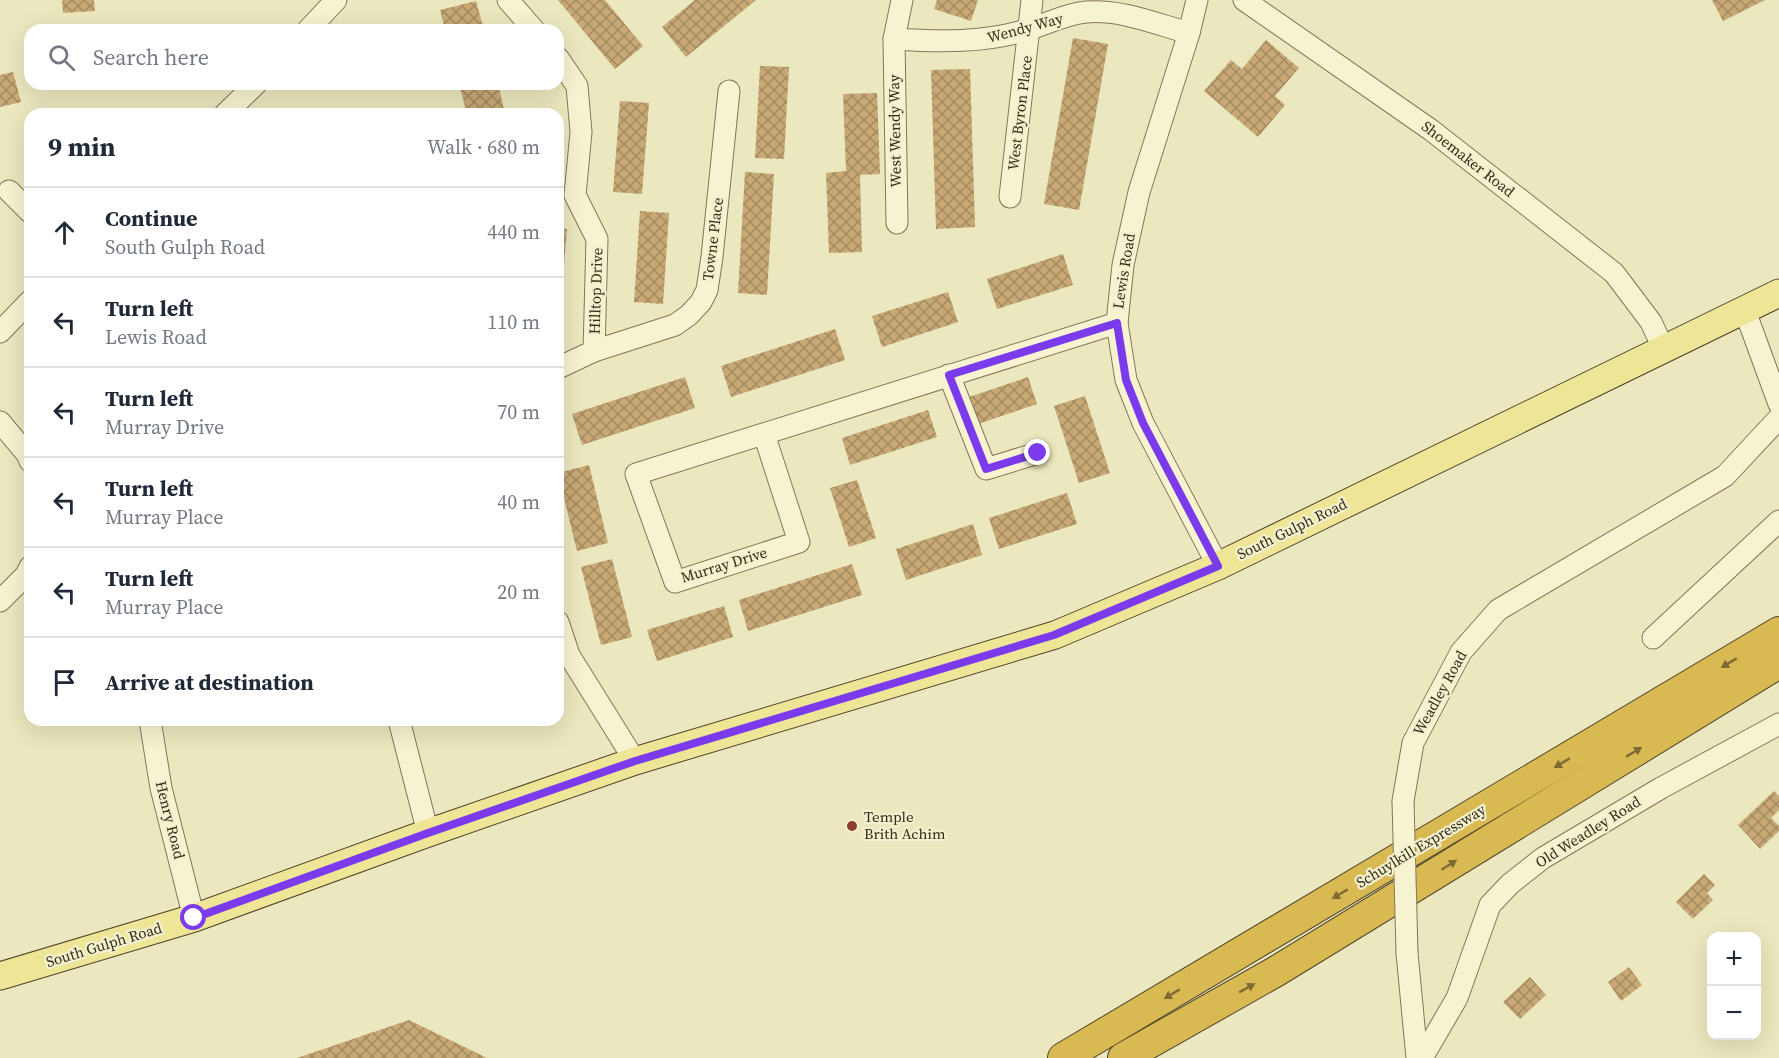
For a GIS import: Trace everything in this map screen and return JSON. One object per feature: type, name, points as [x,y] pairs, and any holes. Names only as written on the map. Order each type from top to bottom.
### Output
[{"type":"highway","name":"Schuylkill Expressway","points":[[1063,1058],[1779,632]]},
{"type":"highway","name":"Schuylkill Expressway","points":[[1123,1058],[1275,972],[1779,663]]},
{"type":"main road","name":"South Gulph Road","points":[[0,976],[194,918],[635,761],[1054,635],[1218,566],[1779,293]]},
{"type":"street","points":[[314,24],[336,0]]},
{"type":"street","points":[[508,0],[529,24]]},
{"type":"street","name":"West Wendy Way","points":[[897,223],[894,39],[902,0]]},
{"type":"street","name":"West Byron Place","points":[[1010,197],[1032,0]]},
{"type":"street","name":"Lewis Road","points":[[1197,0],[1189,33],[1139,192],[1123,265],[1117,323],[1126,380],[1143,423],[1218,566]]},
{"type":"street","name":"Shoemaker Road","points":[[1244,0],[1431,130],[1614,273],[1651,322],[1663,348]]},
{"type":"street","name":"Wendy Way","points":[[894,39],[977,41],[1029,29],[1063,16],[1088,12],[1124,15],[1189,33]]},
{"type":"street","name":"Hilltop Drive","points":[[564,67],[577,87],[581,132],[575,195],[597,240],[594,351],[564,365]]},
{"type":"street","points":[[237,108],[251,90]]},
{"type":"street","name":"Towne Place","points":[[594,351],[675,325],[701,303],[706,290],[712,257],[729,91]]},
{"type":"street","points":[[9,191],[24,206]]},
{"type":"street","points":[[0,332],[24,307]]},
{"type":"street","points":[[1745,310],[1779,405]]},
{"type":"street","name":"Murray Drive","points":[[765,434],[799,542],[675,582],[636,474],[1117,323]]},
{"type":"street","points":[[949,375],[986,469],[1038,453]]},
{"type":"street","name":"Weadley Road","points":[[1416,1058],[1407,953],[1403,801],[1413,743],[1461,652],[1498,610],[1725,476],[1779,418]]},
{"type":"street","points":[[0,422],[24,450]]},
{"type":"street","points":[[1653,638],[1779,521]]},
{"type":"street","points":[[0,601],[24,577]]},
{"type":"street","points":[[564,640],[569,655],[635,761]]},
{"type":"street","name":"Old Weadley Road","points":[[1422,1058],[1457,998],[1490,904],[1510,884],[1543,858],[1572,840],[1660,788],[1779,724]]},
{"type":"street","name":"Henry Road","points":[[151,726],[161,788],[194,918]]},
{"type":"street","points":[[401,726],[428,833]]},
{"type":"building","points":[[62,0],[94,0],[95,11],[63,13]]},
{"type":"building","points":[[558,0],[605,0],[643,46],[615,69]]},
{"type":"building","points":[[695,0],[756,0],[686,57],[662,27]]},
{"type":"building","points":[[937,0],[978,0],[971,21],[934,9]]},
{"type":"building","points":[[1712,0],[1765,0],[1723,21]]},
{"type":"building","points":[[476,1],[482,24],[444,24],[440,10]]},
{"type":"building","points":[[1073,38],[1108,44],[1079,210],[1044,204]]},
{"type":"building","points":[[1266,40],[1299,68],[1275,96],[1285,105],[1258,137],[1204,91],[1231,60],[1242,69]]},
{"type":"building","points":[[760,66],[789,67],[784,159],[755,158]]},
{"type":"building","points":[[970,69],[975,227],[936,229],[931,70]]},
{"type":"building","points":[[13,72],[21,102],[0,107],[0,75]]},
{"type":"building","points":[[461,90],[499,90],[504,108],[465,108]]},
{"type":"building","points":[[877,93],[880,174],[860,175],[862,252],[829,253],[826,173],[846,171],[843,94]]},
{"type":"building","points":[[620,101],[649,103],[642,194],[613,192]]},
{"type":"building","points":[[745,172],[774,174],[767,295],[738,293]]},
{"type":"building","points":[[640,211],[669,213],[663,304],[634,302]]},
{"type":"building","points":[[564,229],[567,229],[564,266]]},
{"type":"building","points":[[1063,254],[1073,285],[997,309],[987,279]]},
{"type":"building","points":[[948,292],[958,322],[882,347],[872,316]]},
{"type":"building","points":[[835,329],[845,360],[731,397],[721,366]]},
{"type":"building","points":[[685,377],[695,408],[582,445],[572,414]]},
{"type":"building","points":[[1028,377],[1037,404],[978,424],[969,397]]},
{"type":"building","points":[[1085,396],[1110,473],[1079,483],[1054,406]]},
{"type":"building","points":[[928,410],[937,437],[850,465],[842,438]]},
{"type":"building","points":[[589,465],[608,543],[577,551],[564,498],[564,471]]},
{"type":"building","points":[[857,480],[876,538],[849,547],[830,488]]},
{"type":"building","points":[[1067,493],[1077,524],[999,549],[989,518]]},
{"type":"building","points":[[973,524],[982,555],[906,580],[896,549]]},
{"type":"building","points":[[612,559],[632,637],[601,645],[581,567]]},
{"type":"building","points":[[852,564],[862,595],[748,631],[739,600]]},
{"type":"building","points":[[724,606],[733,637],[657,661],[647,630]]},
{"type":"building","points":[[1774,791],[1779,796],[1779,810],[1771,818],[1779,826],[1779,831],[1760,849],[1738,825]]},
{"type":"building","points":[[1704,874],[1715,885],[1707,893],[1713,900],[1693,919],[1676,902]]},
{"type":"building","points":[[1629,967],[1642,985],[1621,1001],[1608,982]]},
{"type":"building","points":[[1530,977],[1546,995],[1520,1019],[1503,1002]]},
{"type":"building","points":[[409,1020],[487,1058],[297,1058]]},
{"type":"place","name":"Temple Brith Achim","points":[[852,826]]},
{"type":"route","points":[[194,918],[635,761],[1054,635],[1218,566],[1143,423],[1126,380],[1117,323],[949,375],[986,469],[1038,453]]}]
